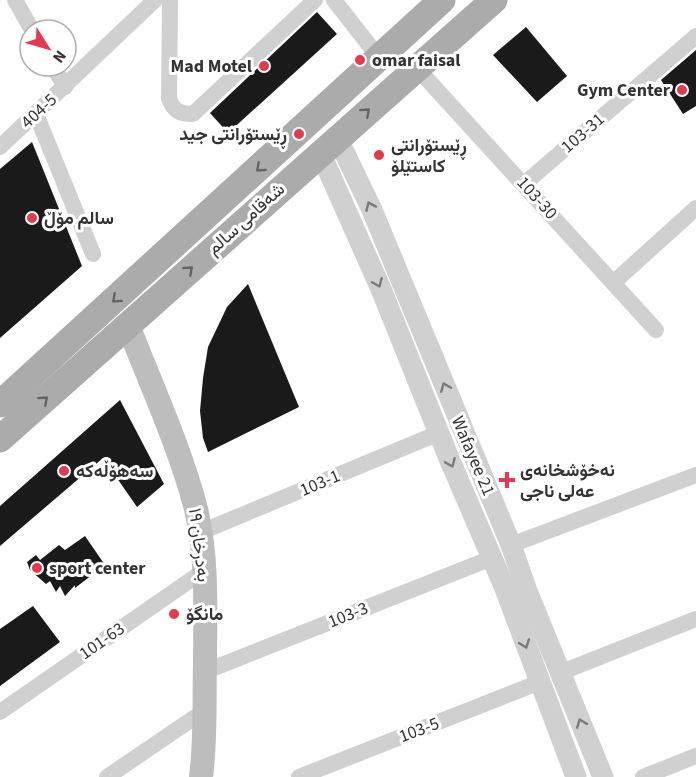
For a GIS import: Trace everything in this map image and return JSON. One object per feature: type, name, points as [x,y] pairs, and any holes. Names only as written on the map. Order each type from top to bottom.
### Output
[{"type":"main road","name":"شەقامی سالم","points":[[3,395],[380,59],[442,0]]},
{"type":"main road","name":"شەقامی سالم","points":[[0,439],[494,0]]},
{"type":"main road","name":"بەدرخان ١٩","points":[[128,325],[178,457],[201,532],[205,570],[204,739],[201,777]]},
{"type":"street","points":[[15,0],[25,18]]},
{"type":"street","name":"404-5","points":[[0,147],[155,0]]},
{"type":"street","points":[[170,0],[169,98],[171,106],[177,112],[193,114],[315,0]]},
{"type":"street","points":[[334,0],[380,59]]},
{"type":"street","name":"103-31","points":[[524,184],[696,36]]},
{"type":"street","name":"103-30","points":[[416,67],[656,330]]},
{"type":"street","points":[[59,78],[64,87]]},
{"type":"street","points":[[36,114],[93,254]]},
{"type":"street","name":"Wafayee 21","points":[[329,145],[381,289],[492,558],[562,735],[576,777]]},
{"type":"street","name":"Wafayee 21","points":[[329,145],[381,231],[511,545],[527,591],[603,777]]},
{"type":"street","points":[[613,283],[696,208]]},
{"type":"street","name":"103-1","points":[[201,532],[439,433]]},
{"type":"street","points":[[511,545],[696,475]]},
{"type":"street","name":"103-3","points":[[204,672],[492,558]]},
{"type":"street","name":"101-63","points":[[0,712],[205,570]]},
{"type":"street","points":[[562,672],[696,619]]},
{"type":"street","name":"103-5","points":[[299,777],[540,682]]},
{"type":"street","points":[[107,777],[204,711]]},
{"type":"street","points":[[643,777],[696,756]]},
{"type":"building","points":[[317,12],[337,34],[228,133],[210,113]]},
{"type":"building","points":[[526,27],[567,76],[537,102],[493,55]]},
{"type":"building","name":"Gym Center","points":[[696,50],[696,106],[683,114],[661,80]]},
{"type":"building","name":"سالم مۆڵ","points":[[32,142],[82,266],[0,338],[0,169]]},
{"type":"building","points":[[248,284],[299,407],[208,452],[203,438],[200,411],[208,347],[227,307]]},
{"type":"building","name":"سەهۆڵەکە","points":[[120,400],[164,484],[137,507],[103,458],[0,546],[0,506]]},
{"type":"building","points":[[85,536],[105,565],[75,588],[75,585],[65,596],[60,586],[56,592],[50,581],[46,584],[30,570],[27,562],[36,555],[40,560],[59,545],[65,550]]},
{"type":"building","points":[[33,606],[60,642],[0,686],[0,629]]},
{"type":"place","name":"omar faisal","points":[[360,60]]},
{"type":"place","name":"Mad Motel","points":[[264,66]]},
{"type":"place","name":"Gym Center","points":[[682,90]]},
{"type":"place","name":"ڕێستۆرانتی جید","points":[[299,134]]},
{"type":"place","name":"ڕێستۆرانتی کاستێلۆ","points":[[379,155]]},
{"type":"place","name":"سالم مۆڵ","points":[[32,218]]},
{"type":"place","name":"سەهۆڵەکە","points":[[64,471]]},
{"type":"place","name":"نەخۆشخانەی عەلی ناجی","points":[[507,480]]},
{"type":"place","name":"sport center","points":[[37,568]]},
{"type":"place","name":"مانگۆ","points":[[174,614]]}]
